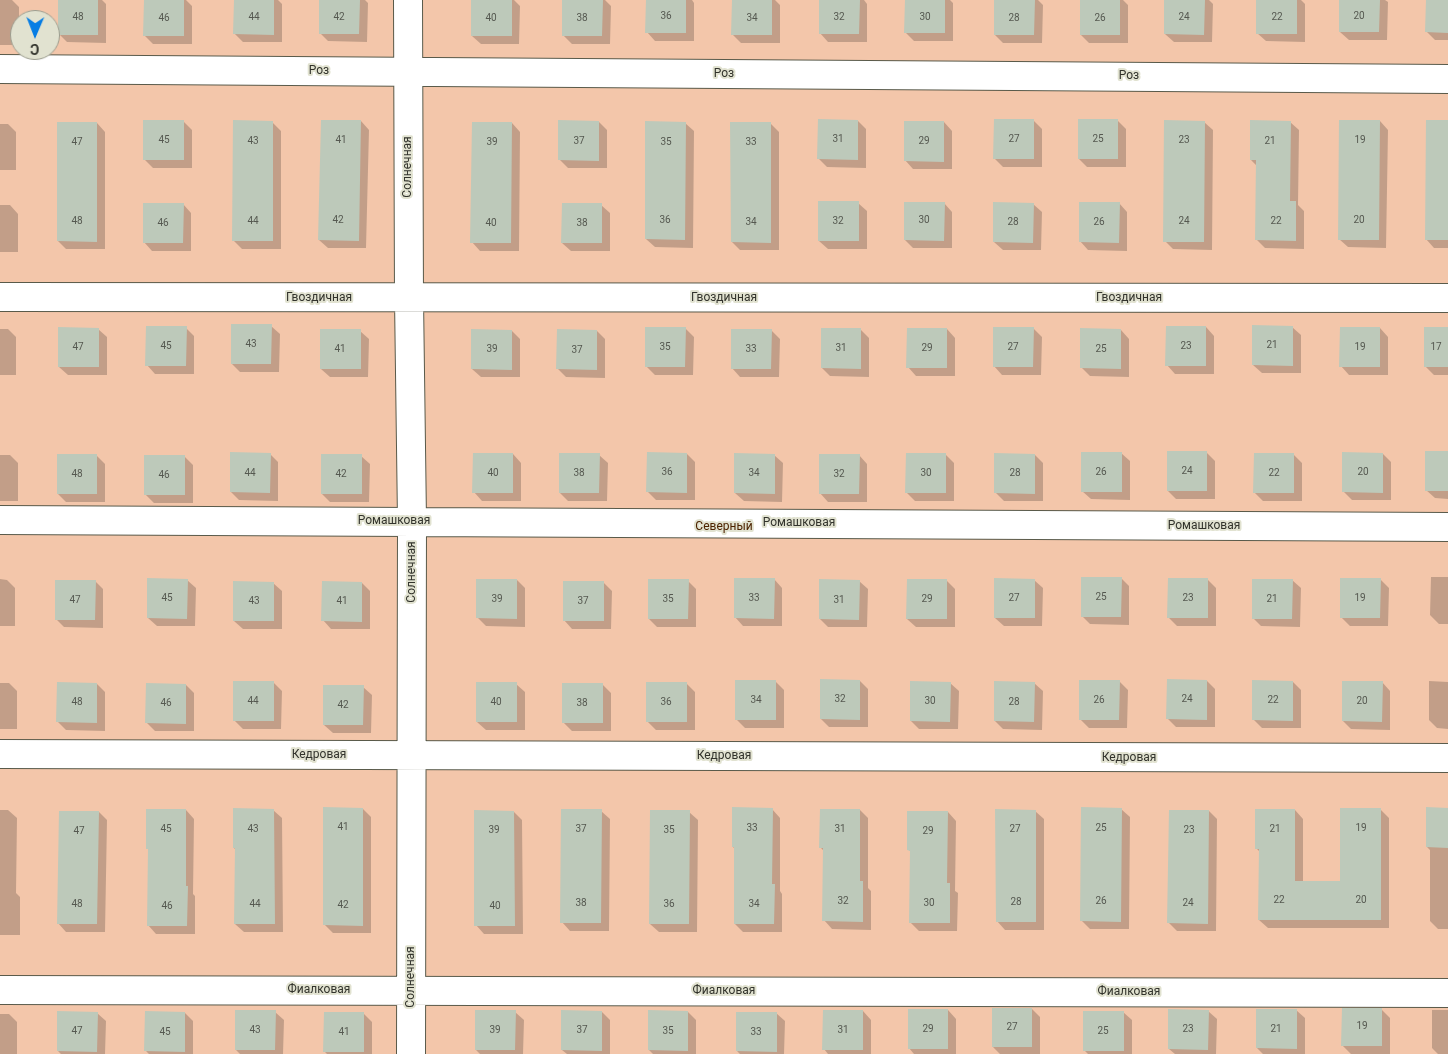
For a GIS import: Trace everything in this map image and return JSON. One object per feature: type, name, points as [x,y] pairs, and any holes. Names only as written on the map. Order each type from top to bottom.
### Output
[{"type":"street","name":"Солнечная","points":[[408,0],[412,521],[410,755],[411,1054]]},
{"type":"street","name":"Роз","points":[[0,69],[1448,79]]},
{"type":"street","name":"Гвоздичная","points":[[0,297],[1448,298]]},
{"type":"street","name":"Ромашковая","points":[[0,520],[1448,527]]},
{"type":"street","name":"Кедровая","points":[[0,754],[1448,758]]},
{"type":"street","name":"Фиалковая","points":[[0,990],[1448,993]]},
{"type":"green space","name":"Северный","points":[[0,0],[1448,0],[1448,1054],[0,1054]]},
{"type":"building","points":[[58,0],[98,0],[98,35],[60,35],[60,10],[58,10]]},
{"type":"building","points":[[144,0],[184,0],[184,36],[143,36]]},
{"type":"building","points":[[234,0],[274,0],[274,35],[233,34]]},
{"type":"building","points":[[319,0],[360,0],[359,34],[319,34]]},
{"type":"building","points":[[471,0],[512,0],[512,36],[471,36]]},
{"type":"building","points":[[562,0],[603,0],[602,36],[562,36]]},
{"type":"building","points":[[646,0],[686,0],[686,33],[645,33]]},
{"type":"building","points":[[732,0],[772,0],[772,35],[731,35]]},
{"type":"building","points":[[819,0],[860,0],[859,34],[819,34]]},
{"type":"building","points":[[905,0],[945,0],[945,33],[904,33]]},
{"type":"building","points":[[994,0],[1035,0],[1034,35],[994,35]]},
{"type":"building","points":[[1080,0],[1120,0],[1120,35],[1080,35]]},
{"type":"building","points":[[1164,0],[1205,0],[1204,35],[1164,34]]},
{"type":"building","points":[[1256,0],[1297,0],[1297,34],[1256,34]]},
{"type":"building","points":[[1339,0],[1380,0],[1379,32],[1339,32]]},
{"type":"building","points":[[1426,0],[1448,0],[1448,33],[1425,32]]},
{"type":"building","points":[[818,119],[858,120],[858,160],[817,159]]},
{"type":"building","points":[[994,119],[1034,119],[1034,159],[993,159]]},
{"type":"building","points":[[1078,119],[1118,119],[1118,159],[1078,159]]},
{"type":"building","points":[[143,120],[184,120],[184,160],[143,160]]},
{"type":"building","points":[[233,120],[273,121],[273,241],[232,241]]},
{"type":"building","points":[[321,120],[361,120],[359,241],[318,240]]},
{"type":"building","points":[[558,120],[599,121],[599,161],[558,160]]},
{"type":"building","points":[[1164,120],[1205,121],[1204,242],[1163,242]]},
{"type":"building","points":[[1250,120],[1291,121],[1290,201],[1296,201],[1296,241],[1255,240],[1256,160],[1250,160]]},
{"type":"building","points":[[1339,120],[1380,120],[1379,240],[1338,240]]},
{"type":"building","points":[[1426,120],[1448,120],[1448,240],[1425,240]]},
{"type":"building","points":[[645,121],[686,122],[685,240],[645,239]]},
{"type":"building","points":[[904,121],[944,121],[944,162],[904,161]]},
{"type":"building","points":[[57,122],[97,122],[97,242],[57,241]]},
{"type":"building","points":[[472,122],[512,122],[511,243],[470,243]]},
{"type":"building","points":[[730,122],[771,122],[771,243],[731,242]]},
{"type":"building","points":[[818,201],[859,201],[859,241],[818,241]]},
{"type":"building","points":[[904,202],[945,202],[944,241],[904,240]]},
{"type":"building","points":[[993,202],[1034,203],[1033,243],[993,242]]},
{"type":"building","points":[[1079,202],[1120,202],[1119,243],[1079,242]]},
{"type":"building","points":[[143,203],[184,203],[183,243],[143,243]]},
{"type":"building","points":[[562,203],[602,203],[602,243],[561,243]]},
{"type":"building","points":[[231,324],[272,324],[271,364],[231,364]]},
{"type":"building","points":[[1252,325],[1293,326],[1293,366],[1252,365]]},
{"type":"building","points":[[146,326],[187,326],[186,366],[145,366]]},
{"type":"building","points":[[1166,326],[1206,326],[1206,366],[1165,366]]},
{"type":"building","points":[[58,327],[99,328],[99,367],[58,367]]},
{"type":"building","points":[[645,327],[686,327],[685,367],[645,367]]},
{"type":"building","points":[[993,327],[1034,327],[1033,367],[993,367]]},
{"type":"building","points":[[1340,327],[1380,327],[1380,367],[1339,367]]},
{"type":"building","points":[[1424,327],[1448,327],[1448,367],[1424,367]]},
{"type":"building","points":[[821,328],[861,328],[861,369],[821,368]]},
{"type":"building","points":[[907,328],[947,328],[947,368],[906,368]]},
{"type":"building","points":[[1080,328],[1121,329],[1121,369],[1080,368]]},
{"type":"building","points":[[320,329],[361,329],[361,369],[320,369]]},
{"type":"building","points":[[471,329],[512,330],[512,370],[471,369]]},
{"type":"building","points":[[557,329],[597,330],[597,370],[556,369]]},
{"type":"building","points":[[731,329],[772,329],[771,369],[731,369]]},
{"type":"building","points":[[1167,451],[1207,451],[1207,491],[1167,491]]},
{"type":"building","points":[[1425,451],[1448,451],[1448,491],[1425,491]]},
{"type":"building","points":[[230,452],[271,453],[270,493],[230,492]]},
{"type":"building","points":[[647,452],[687,453],[687,493],[646,492]]},
{"type":"building","points":[[1081,452],[1122,452],[1122,492],[1081,492]]},
{"type":"building","points":[[1342,452],[1383,453],[1383,493],[1342,492]]},
{"type":"building","points":[[473,453],[513,453],[513,493],[472,493]]},
{"type":"building","points":[[559,453],[600,453],[599,493],[559,493]]},
{"type":"building","points":[[734,453],[775,454],[775,494],[734,493]]},
{"type":"building","points":[[906,453],[946,453],[946,493],[905,493]]},
{"type":"building","points":[[994,453],[1035,454],[1035,494],[994,493]]},
{"type":"building","points":[[1254,453],[1294,453],[1294,493],[1253,493]]},
{"type":"building","points":[[57,454],[97,454],[97,494],[57,494]]},
{"type":"building","points":[[321,454],[362,454],[362,494],[321,494]]},
{"type":"building","points":[[819,454],[860,454],[859,494],[819,494]]},
{"type":"building","points":[[144,455],[185,455],[185,495],[144,495]]},
{"type":"building","points":[[1081,577],[1122,577],[1121,617],[1081,617]]},
{"type":"building","points":[[147,578],[188,579],[187,619],[147,618]]},
{"type":"building","points":[[734,578],[775,578],[774,619],[734,618]]},
{"type":"building","points":[[994,578],[1035,579],[1035,618],[994,618]]},
{"type":"building","points":[[1168,578],[1208,578],[1208,618],[1167,618]]},
{"type":"building","points":[[1340,578],[1381,578],[1380,618],[1340,618]]},
{"type":"building","points":[[476,579],[517,579],[517,619],[476,618]]},
{"type":"building","points":[[648,579],[689,579],[688,619],[648,619]]},
{"type":"building","points":[[819,579],[860,580],[859,620],[819,619]]},
{"type":"building","points":[[907,579],[947,579],[947,619],[906,619]]},
{"type":"building","points":[[1252,579],[1293,579],[1292,619],[1252,619]]},
{"type":"building","points":[[55,580],[96,580],[95,620],[55,620]]},
{"type":"building","points":[[233,581],[274,582],[274,621],[233,621]]},
{"type":"building","points":[[322,581],[362,582],[362,622],[321,621]]},
{"type":"building","points":[[563,581],[604,581],[604,621],[563,621]]},
{"type":"building","points":[[820,679],[860,680],[860,720],[820,719]]},
{"type":"building","points":[[1167,679],[1207,680],[1207,720],[1166,719]]},
{"type":"building","points":[[735,680],[776,680],[776,720],[735,720]]},
{"type":"building","points":[[1079,680],[1120,680],[1119,720],[1079,720]]},
{"type":"building","points":[[1252,680],[1293,681],[1293,721],[1252,720]]},
{"type":"building","points":[[233,681],[274,681],[274,721],[233,721]]},
{"type":"building","points":[[910,681],[951,682],[950,722],[910,721]]},
{"type":"building","points":[[994,681],[1035,682],[1034,722],[994,721]]},
{"type":"building","points":[[1342,681],[1383,681],[1382,722],[1342,721]]},
{"type":"building","points":[[57,682],[97,683],[97,723],[56,722]]},
{"type":"building","points":[[476,682],[517,682],[517,722],[476,722]]},
{"type":"building","points":[[646,682],[687,682],[687,722],[646,722]]},
{"type":"building","points":[[146,683],[186,684],[186,724],[145,723]]},
{"type":"building","points":[[562,683],[603,683],[603,723],[562,723]]},
{"type":"building","points":[[323,685],[364,685],[363,725],[323,725]]},
{"type":"building","points":[[323,807],[363,808],[363,926],[323,925]]},
{"type":"building","points":[[732,807],[773,808],[772,884],[775,884],[774,924],[734,924]]},
{"type":"building","points":[[1081,807],[1122,808],[1121,922],[1080,921]]},
{"type":"building","points":[[1426,807],[1448,808],[1448,848],[1426,847]]},
{"type":"building","points":[[233,808],[274,809],[275,924],[234,924],[235,848],[233,848]]},
{"type":"building","points":[[1340,808],[1381,808],[1381,920],[1258,920],[1259,849],[1255,849],[1255,809],[1295,809],[1295,881],[1340,881]]},
{"type":"building","points":[[146,809],[186,809],[187,926],[147,926],[148,849],[146,849]]},
{"type":"building","points":[[561,809],[602,809],[601,923],[560,923]]},
{"type":"building","points":[[820,809],[860,809],[860,881],[863,881],[863,922],[822,921],[823,848],[819,848]]},
{"type":"building","points":[[995,809],[1036,810],[1036,922],[996,922]]},
{"type":"building","points":[[474,810],[514,811],[515,926],[474,926]]},
{"type":"building","points":[[650,810],[690,810],[689,924],[649,924]]},
{"type":"building","points":[[1169,810],[1209,810],[1208,924],[1167,923]]},
{"type":"building","points":[[59,811],[99,811],[97,924],[57,924]]},
{"type":"building","points":[[907,811],[948,811],[947,883],[950,883],[950,923],[909,923],[910,851],[907,850]]},
{"type":"building","points":[[992,1008],[1032,1008],[1032,1047],[992,1047]]},
{"type":"building","points":[[1342,1008],[1382,1008],[1382,1046],[1341,1046]]},
{"type":"building","points":[[908,1009],[948,1009],[948,1049],[908,1049]]},
{"type":"building","points":[[1168,1009],[1209,1010],[1208,1050],[1168,1049]]},
{"type":"building","points":[[1256,1009],[1297,1009],[1297,1049],[1256,1048]]},
{"type":"building","points":[[235,1010],[276,1010],[275,1050],[235,1050]]},
{"type":"building","points":[[475,1010],[516,1010],[515,1050],[475,1050]]},
{"type":"building","points":[[561,1010],[602,1011],[602,1051],[561,1050]]},
{"type":"building","points":[[648,1010],[688,1011],[688,1051],[648,1050]]},
{"type":"building","points":[[823,1010],[863,1010],[863,1050],[822,1050]]},
{"type":"building","points":[[57,1011],[98,1012],[97,1052],[57,1051]]},
{"type":"building","points":[[145,1011],[185,1012],[185,1052],[144,1051]]},
{"type":"building","points":[[1083,1011],[1124,1011],[1124,1051],[1083,1051]]},
{"type":"building","points":[[324,1012],[364,1012],[364,1052],[323,1052]]},
{"type":"building","points":[[736,1012],[777,1012],[777,1052],[736,1051]]}]
